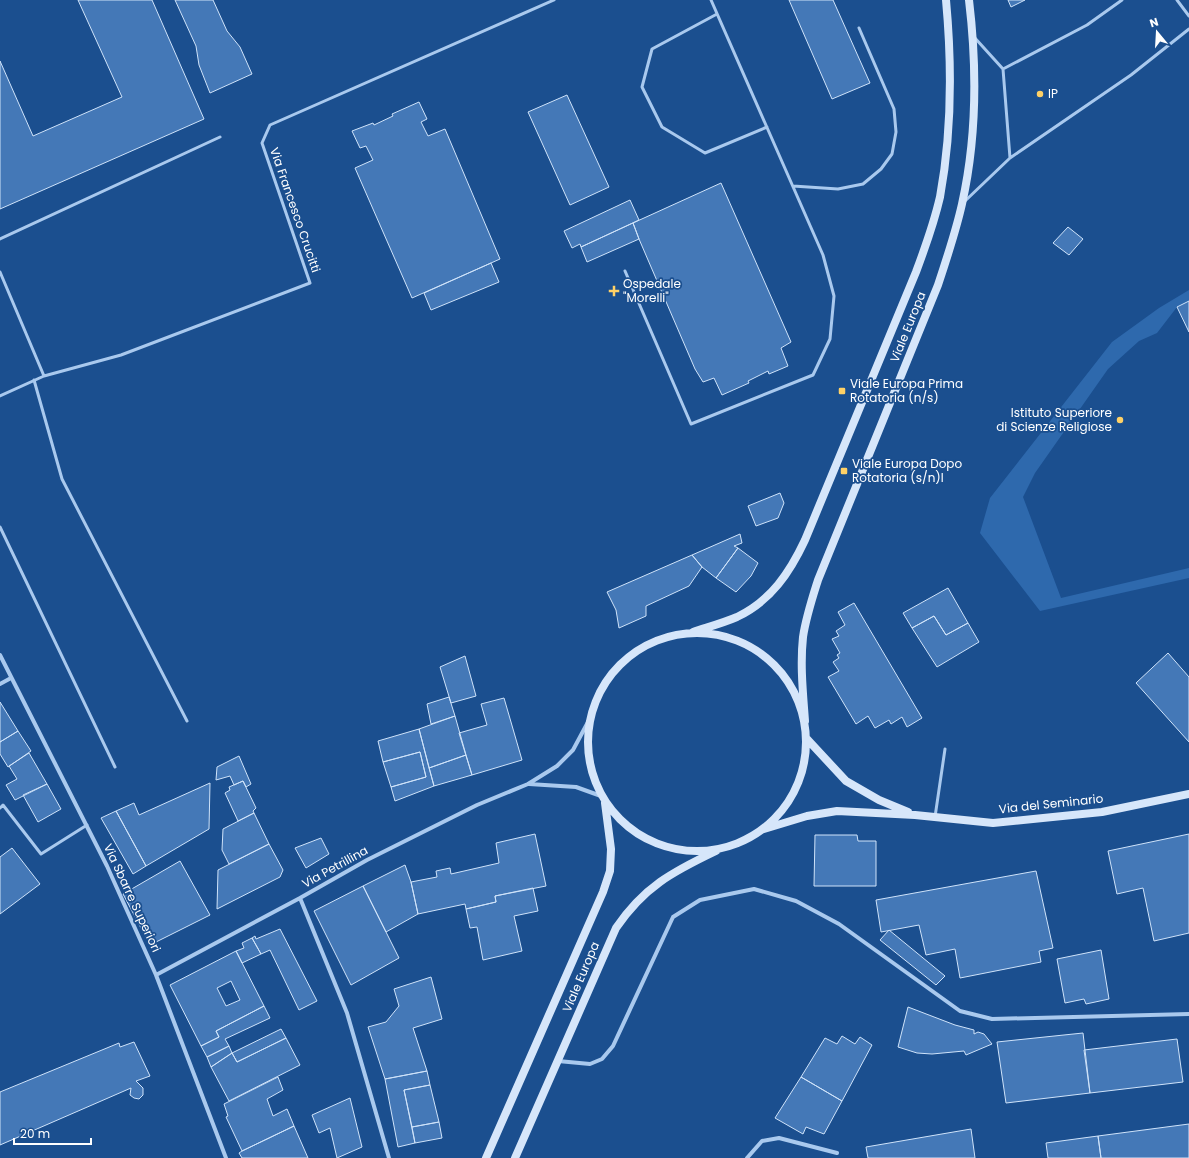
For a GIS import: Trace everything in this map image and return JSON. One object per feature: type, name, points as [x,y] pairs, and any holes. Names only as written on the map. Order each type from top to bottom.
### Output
[{"type":"main road","name":"Viale Europa","points":[[693,632],[738,616],[754,606],[769,594],[794,563],[805,540],[916,272],[929,238],[940,197],[945,161],[950,81],[949,35],[946,0]]},
{"type":"main road","name":"Viale Europa","points":[[805,721],[802,674],[803,638],[809,608],[818,580],[938,285],[951,247],[962,203],[969,164],[973,126],[973,35],[970,0]]},
{"type":"main road","points":[[764,829],[787,804],[802,773],[807,739],[805,721],[795,691],[777,666],[753,647],[724,635],[693,632],[657,639],[625,658],[601,687],[588,722],[588,761],[603,800],[627,827],[656,844],[688,851],[721,849],[743,841],[764,829],[807,816],[836,811],[915,815]]},
{"type":"main road","points":[[807,739],[846,781],[879,800],[915,815]]},
{"type":"main road","name":"Via del Seminario","points":[[915,815],[993,823],[1102,812],[1189,794]]},
{"type":"main road","name":"Viale Europa","points":[[486,1158],[603,892],[610,871],[611,848],[603,800]]},
{"type":"main road","name":"Viale Europa","points":[[515,1158],[616,928],[627,911],[644,894],[667,876],[721,849]]},
{"type":"street","name":"Via Sbarre Superiori","points":[[0,656],[108,866],[156,975],[226,1158]]},
{"type":"street","points":[[0,684],[11,678]]},
{"type":"street","name":"Via Petrillina","points":[[156,975],[374,857],[477,805],[528,784],[557,766],[573,750],[588,722]]},
{"type":"street","points":[[528,784],[576,787],[603,800]]},
{"type":"street","points":[[558,1061],[590,1064],[602,1059],[613,1046],[673,917],[700,900],[754,889],[796,901],[839,924],[960,1011],[992,1019],[1189,1014]]},
{"type":"street","points":[[300,898],[346,1013],[389,1158]]},
{"type":"street","points":[[747,1158],[762,1141],[779,1138],[837,1153]]},
{"type":"lane","name":"Via Francesco Crucitti","points":[[0,396],[44,376],[121,355],[310,284],[262,143],[270,125],[554,0]]},
{"type":"lane","points":[[625,271],[691,424],[813,375],[830,340],[834,296],[823,255],[711,0]]},
{"type":"lane","points":[[1003,69],[1087,25],[1122,0]]},
{"type":"lane","points":[[1177,0],[1189,16]]},
{"type":"lane","points":[[717,14],[652,49],[642,86],[662,127],[705,153],[767,127]]},
{"type":"lane","points":[[793,186],[838,189],[863,184],[881,169],[892,154],[896,132],[894,109],[859,28]]},
{"type":"lane","points":[[962,203],[1010,158],[1131,75],[1189,29]]},
{"type":"lane","points":[[973,35],[1003,69],[1010,158]]},
{"type":"lane","points":[[0,239],[220,137]]},
{"type":"lane","points":[[0,272],[44,376]]},
{"type":"lane","points":[[34,380],[62,479],[187,721]]},
{"type":"lane","points":[[0,527],[115,767]]},
{"type":"lane","points":[[935,817],[945,749]]},
{"type":"lane","points":[[0,808],[3,805],[41,854],[87,825]]},
{"type":"shaded area","points":[[1189,290],[1189,301],[1177,307],[1157,333],[1139,341],[1108,369],[1035,473],[1023,497],[1061,598],[1189,568],[1189,578],[1040,611],[980,533],[990,498],[1112,342],[1159,308]]},
{"type":"building","points":[[78,0],[152,0],[204,119],[0,209],[0,61],[33,136],[122,97]]},
{"type":"building","points":[[175,0],[213,0],[227,31],[240,47],[252,74],[210,93],[199,65],[196,46]]},
{"type":"building","points":[[789,0],[833,0],[870,83],[832,99]]},
{"type":"building","points":[[1008,0],[1025,0],[1011,7]]},
{"type":"building","points":[[567,95],[609,187],[570,205],[528,112]]},
{"type":"building","points":[[419,102],[427,119],[421,122],[428,136],[445,129],[500,259],[412,298],[355,168],[373,160],[366,146],[360,148],[352,131],[373,123],[374,125],[393,116],[392,114]]},
{"type":"building","points":[[721,183],[791,342],[781,348],[788,366],[769,374],[768,371],[748,381],[749,383],[722,395],[714,378],[703,382],[695,369],[633,223]]},
{"type":"building","points":[[630,200],[639,220],[581,247],[580,244],[572,248],[564,231]]},
{"type":"building","points":[[633,223],[639,239],[587,262],[581,247]]},
{"type":"building","points":[[1068,227],[1083,239],[1069,255],[1053,243]]},
{"type":"building","points":[[491,263],[499,282],[431,310],[424,293]]},
{"type":"building","points":[[1189,301],[1189,332],[1177,307]]},
{"type":"building","points":[[780,493],[784,503],[778,518],[756,526],[748,506]]},
{"type":"building","points":[[740,534],[742,543],[734,546],[738,548],[716,578],[702,567],[692,555]]},
{"type":"building","points":[[738,548],[758,563],[751,576],[736,592],[716,578]]},
{"type":"building","points":[[692,555],[702,567],[689,586],[646,606],[646,616],[619,628],[616,610],[607,592]]},
{"type":"building","points":[[948,588],[968,623],[946,635],[934,616],[912,628],[903,613]]},
{"type":"building","points":[[854,603],[922,718],[907,727],[902,717],[891,724],[889,720],[875,728],[868,716],[856,724],[828,677],[839,671],[833,662],[839,658],[837,655],[840,653],[832,639],[839,636],[836,631],[845,625],[838,612]]},
{"type":"building","points":[[934,616],[946,635],[968,623],[979,642],[937,667],[912,628]]},
{"type":"building","points":[[1168,653],[1189,677],[1189,742],[1136,683]]},
{"type":"building","points":[[465,656],[476,696],[451,703],[440,667]]},
{"type":"building","points":[[449,697],[455,716],[431,724],[427,704]]},
{"type":"building","points":[[504,698],[522,760],[472,775],[459,733],[487,725],[481,704]]},
{"type":"building","points":[[0,702],[18,731],[0,742]]},
{"type":"building","points":[[455,716],[466,755],[429,768],[419,729]]},
{"type":"building","points":[[419,729],[434,786],[395,801],[391,787],[426,777],[420,752],[383,762],[378,741]]},
{"type":"building","points":[[18,731],[31,751],[8,767],[0,754],[0,742]]},
{"type":"building","points":[[420,752],[426,777],[391,787],[383,762]]},
{"type":"building","points":[[29,753],[47,784],[15,800],[6,785],[17,779],[9,766]]},
{"type":"building","points":[[466,755],[472,775],[434,786],[429,768]]},
{"type":"building","points":[[239,756],[251,784],[246,787],[243,781],[234,785],[230,776],[216,780],[217,767]]},
{"type":"building","points":[[243,781],[256,808],[253,811],[254,813],[238,821],[225,793],[230,790],[229,787]]},
{"type":"building","points":[[210,783],[209,829],[146,866],[116,811],[134,803],[139,815]]},
{"type":"building","points":[[47,784],[61,809],[38,822],[23,795]]},
{"type":"building","points":[[116,811],[146,866],[133,874],[101,818]]},
{"type":"building","points":[[254,813],[269,844],[229,864],[222,850],[223,829]]},
{"type":"building","points":[[535,834],[546,886],[495,896],[496,902],[466,909],[465,904],[418,914],[411,882],[437,877],[436,871],[450,868],[451,874],[499,863],[496,843]]},
{"type":"building","points":[[1189,834],[1189,933],[1154,941],[1143,888],[1117,894],[1108,851]]},
{"type":"building","points":[[815,835],[857,835],[858,841],[876,841],[876,886],[814,886]]},
{"type":"building","points":[[321,838],[329,854],[306,868],[295,848]]},
{"type":"building","points":[[269,844],[283,870],[280,877],[217,909],[218,870]]},
{"type":"building","points":[[12,848],[40,884],[0,914],[0,857]]},
{"type":"building","points":[[180,861],[210,915],[150,945],[123,894]]},
{"type":"building","points":[[405,865],[411,882],[418,914],[386,932],[363,886]]},
{"type":"building","points":[[1036,871],[1053,948],[1039,951],[1041,962],[960,978],[955,949],[926,955],[919,925],[881,932],[876,900]]},
{"type":"building","points":[[363,886],[399,958],[351,985],[314,911]]},
{"type":"building","points":[[533,888],[538,911],[514,916],[522,951],[483,960],[477,927],[470,928],[466,909],[496,902],[495,896]]},
{"type":"building","points":[[280,929],[317,1001],[299,1010],[270,950],[261,954],[252,938],[255,936],[256,939]]},
{"type":"building","points":[[889,930],[945,976],[936,985],[880,940]]},
{"type":"building","points":[[252,938],[261,954],[242,963],[236,951],[244,948],[242,943]]},
{"type":"building","points":[[1101,950],[1109,999],[1086,1004],[1084,999],[1065,1003],[1057,959]]},
{"type":"building","points":[[236,951],[264,1006],[216,1031],[219,1037],[201,1046],[170,985]],"holes":[[[231,981],[240,1000],[226,1006],[217,988]]]},
{"type":"building","points":[[431,977],[442,1019],[413,1028],[427,1071],[385,1079],[368,1027],[386,1022],[399,1006],[394,989]]},
{"type":"building","points":[[264,1006],[270,1018],[225,1039],[229,1046],[207,1057],[201,1046],[219,1037],[216,1031]]},
{"type":"building","points":[[908,1007],[955,1025],[974,1030],[974,1034],[978,1032],[984,1034],[992,1044],[966,1055],[964,1051],[932,1054],[917,1053],[898,1047]]},
{"type":"building","points":[[281,1029],[286,1038],[237,1062],[232,1053]]},
{"type":"building","points":[[1083,1033],[1090,1093],[1006,1103],[997,1042]]},
{"type":"building","points":[[842,1036],[855,1044],[860,1037],[872,1045],[842,1101],[801,1077],[825,1038],[837,1044]]},
{"type":"building","points":[[286,1038],[300,1065],[229,1101],[211,1067],[232,1053],[237,1062]]},
{"type":"building","points":[[1177,1039],[1183,1082],[1090,1093],[1084,1050]]},
{"type":"building","points":[[134,1042],[150,1076],[136,1081],[143,1088],[143,1095],[139,1099],[130,1095],[131,1088],[0,1145],[0,1092],[119,1043],[120,1047]]},
{"type":"building","points":[[229,1046],[232,1053],[211,1067],[207,1057]]},
{"type":"building","points":[[427,1071],[430,1085],[404,1090],[415,1143],[398,1147],[385,1079]]},
{"type":"building","points":[[278,1077],[283,1090],[267,1099],[273,1116],[287,1109],[294,1126],[242,1151],[226,1117],[228,1116],[224,1104]]},
{"type":"building","points":[[801,1077],[842,1101],[824,1134],[806,1127],[803,1134],[775,1118]]},
{"type":"building","points":[[430,1085],[439,1122],[412,1127],[404,1090]]},
{"type":"building","points":[[350,1098],[362,1147],[337,1158],[330,1128],[319,1133],[312,1115]]},
{"type":"building","points":[[439,1122],[442,1138],[415,1143],[412,1127]]},
{"type":"building","points":[[1189,1124],[1189,1158],[1101,1158],[1098,1136]]},
{"type":"building","points":[[294,1126],[308,1158],[242,1158],[239,1153],[242,1151]]},
{"type":"building","points":[[971,1129],[975,1158],[868,1158],[866,1147]]},
{"type":"building","points":[[1098,1136],[1101,1158],[1048,1158],[1046,1143]]},
{"type":"place","name":"IP","points":[[1040,94]]},
{"type":"place","name":"Ospedale \"Morelli\"","points":[[614,291]]},
{"type":"place","name":"Viale Europa Prima Rotatoria (n/s)","points":[[842,391]]},
{"type":"place","name":"Istituto Superiore di Scienze Religiose","points":[[1120,420]]},
{"type":"place","name":"Viale Europa Dopo Rotatoria (s/n)I","points":[[844,471]]}]
